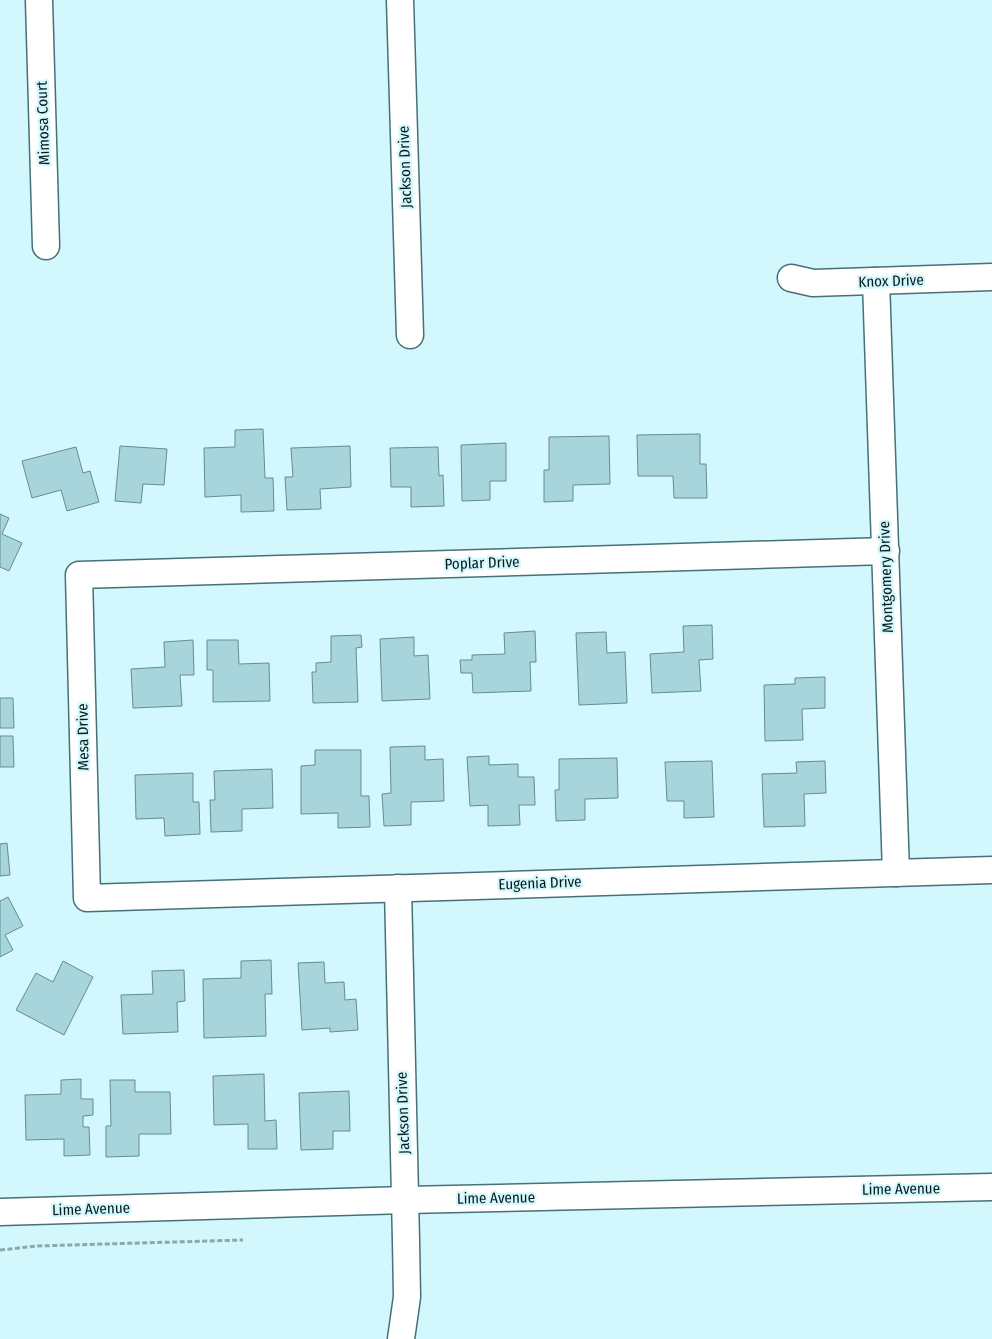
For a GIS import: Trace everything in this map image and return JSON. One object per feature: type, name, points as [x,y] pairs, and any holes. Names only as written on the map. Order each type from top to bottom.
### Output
[{"type":"street","name":"Mimosa Court","points":[[39,0],[46,246]]},
{"type":"street","name":"Jackson Drive","points":[[400,0],[410,335]]},
{"type":"street","name":"Knox Drive","points":[[791,278],[814,283],[992,277]]},
{"type":"street","name":"Montgomery Drive","points":[[876,281],[896,873]]},
{"type":"street","name":"Poplar Drive","points":[[79,575],[886,551]]},
{"type":"street","name":"Mesa Drive","points":[[79,575],[87,898]]},
{"type":"street","name":"Eugenia Drive","points":[[87,898],[992,870]]},
{"type":"street","name":"Jackson Drive","points":[[398,888],[407,1297],[401,1339]]},
{"type":"street","name":"Lime Avenue","points":[[0,1212],[406,1200],[992,1187]]},
{"type":"path","points":[[0,1250],[37,1246],[243,1240]]},
{"type":"building","points":[[263,429],[265,478],[273,478],[274,511],[241,512],[241,495],[205,497],[204,448],[235,447],[235,430]]},
{"type":"building","points":[[700,434],[700,464],[706,464],[707,498],[674,498],[673,476],[638,476],[637,435]]},
{"type":"building","points":[[609,436],[610,484],[573,485],[573,501],[544,502],[544,470],[549,470],[549,437]]},
{"type":"building","points":[[506,443],[506,481],[490,481],[490,500],[462,501],[461,445]]},
{"type":"building","points":[[120,446],[167,449],[164,485],[143,484],[141,503],[115,501]]},
{"type":"building","points":[[350,446],[351,487],[320,489],[321,509],[287,510],[285,477],[293,477],[291,448]]},
{"type":"building","points":[[76,447],[83,473],[90,471],[99,502],[67,511],[61,490],[32,498],[22,461]]},
{"type":"building","points":[[438,447],[439,476],[443,475],[444,506],[411,507],[411,487],[391,487],[390,448]]},
{"type":"building","points":[[0,514],[9,518],[2,534],[22,543],[9,571],[0,567]]},
{"type":"building","points":[[712,625],[713,659],[699,660],[701,691],[652,693],[650,654],[684,652],[683,626]]},
{"type":"building","points":[[535,631],[536,662],[530,662],[531,691],[473,693],[472,673],[461,673],[460,660],[472,660],[472,655],[505,654],[504,633]]},
{"type":"building","points":[[606,632],[607,653],[625,652],[627,703],[579,705],[576,633]]},
{"type":"building","points":[[361,635],[362,647],[356,648],[358,702],[313,703],[312,672],[316,672],[316,663],[331,662],[331,636]]},
{"type":"building","points":[[414,637],[414,656],[428,655],[430,699],[382,701],[380,639]]},
{"type":"building","points":[[193,640],[194,675],[180,675],[182,706],[133,708],[131,669],[165,667],[164,642]]},
{"type":"building","points":[[207,640],[238,640],[239,664],[269,663],[270,701],[213,702],[213,670],[207,670]]},
{"type":"building","points":[[825,677],[825,708],[802,709],[803,740],[765,741],[764,685],[795,684],[795,678]]},
{"type":"building","points":[[0,698],[13,698],[14,728],[0,728]]},
{"type":"building","points":[[0,736],[13,736],[14,767],[0,767]]},
{"type":"building","points":[[425,746],[425,760],[443,759],[444,801],[411,802],[411,825],[384,826],[382,794],[391,793],[390,747]]},
{"type":"building","points":[[315,750],[361,750],[361,796],[369,796],[370,827],[338,828],[338,813],[301,814],[301,766],[315,765]]},
{"type":"building","points":[[489,756],[489,765],[518,764],[518,777],[534,777],[535,805],[519,805],[520,825],[488,826],[488,805],[470,806],[467,757]]},
{"type":"building","points":[[617,758],[618,798],[585,799],[585,820],[556,821],[555,790],[559,790],[559,759]]},
{"type":"building","points":[[712,761],[714,817],[684,818],[684,801],[667,801],[665,762]]},
{"type":"building","points":[[825,761],[826,793],[804,794],[805,826],[764,827],[762,774],[797,773],[796,762]]},
{"type":"building","points":[[272,769],[273,808],[242,809],[242,831],[211,832],[210,800],[215,800],[214,771]]},
{"type":"building","points":[[193,773],[193,802],[199,802],[200,834],[165,836],[164,818],[136,819],[135,775]]},
{"type":"building","points":[[7,843],[10,875],[0,876],[0,844]]},
{"type":"building","points":[[8,897],[23,926],[5,935],[13,950],[0,957],[0,901]]},
{"type":"building","points":[[271,960],[272,994],[265,994],[266,1036],[204,1038],[203,979],[241,978],[241,961]]},
{"type":"building","points":[[63,961],[93,977],[64,1035],[16,1010],[36,973],[53,982]]},
{"type":"building","points":[[324,962],[325,983],[344,982],[345,1000],[356,999],[358,1030],[330,1032],[330,1028],[302,1030],[298,963]]},
{"type":"building","points":[[184,970],[185,1001],[177,1002],[178,1032],[123,1034],[121,995],[153,994],[152,971]]},
{"type":"building","points":[[264,1074],[265,1121],[276,1120],[277,1149],[248,1149],[248,1124],[214,1125],[213,1076]]},
{"type":"building","points":[[81,1079],[81,1099],[93,1099],[93,1115],[83,1116],[83,1127],[89,1127],[90,1155],[64,1156],[64,1139],[26,1140],[25,1095],[61,1094],[61,1080]]},
{"type":"building","points":[[110,1080],[135,1080],[135,1092],[170,1092],[171,1134],[139,1134],[139,1156],[106,1157],[106,1126],[111,1126]]},
{"type":"building","points":[[349,1091],[350,1131],[333,1131],[333,1149],[301,1150],[299,1093]]}]
